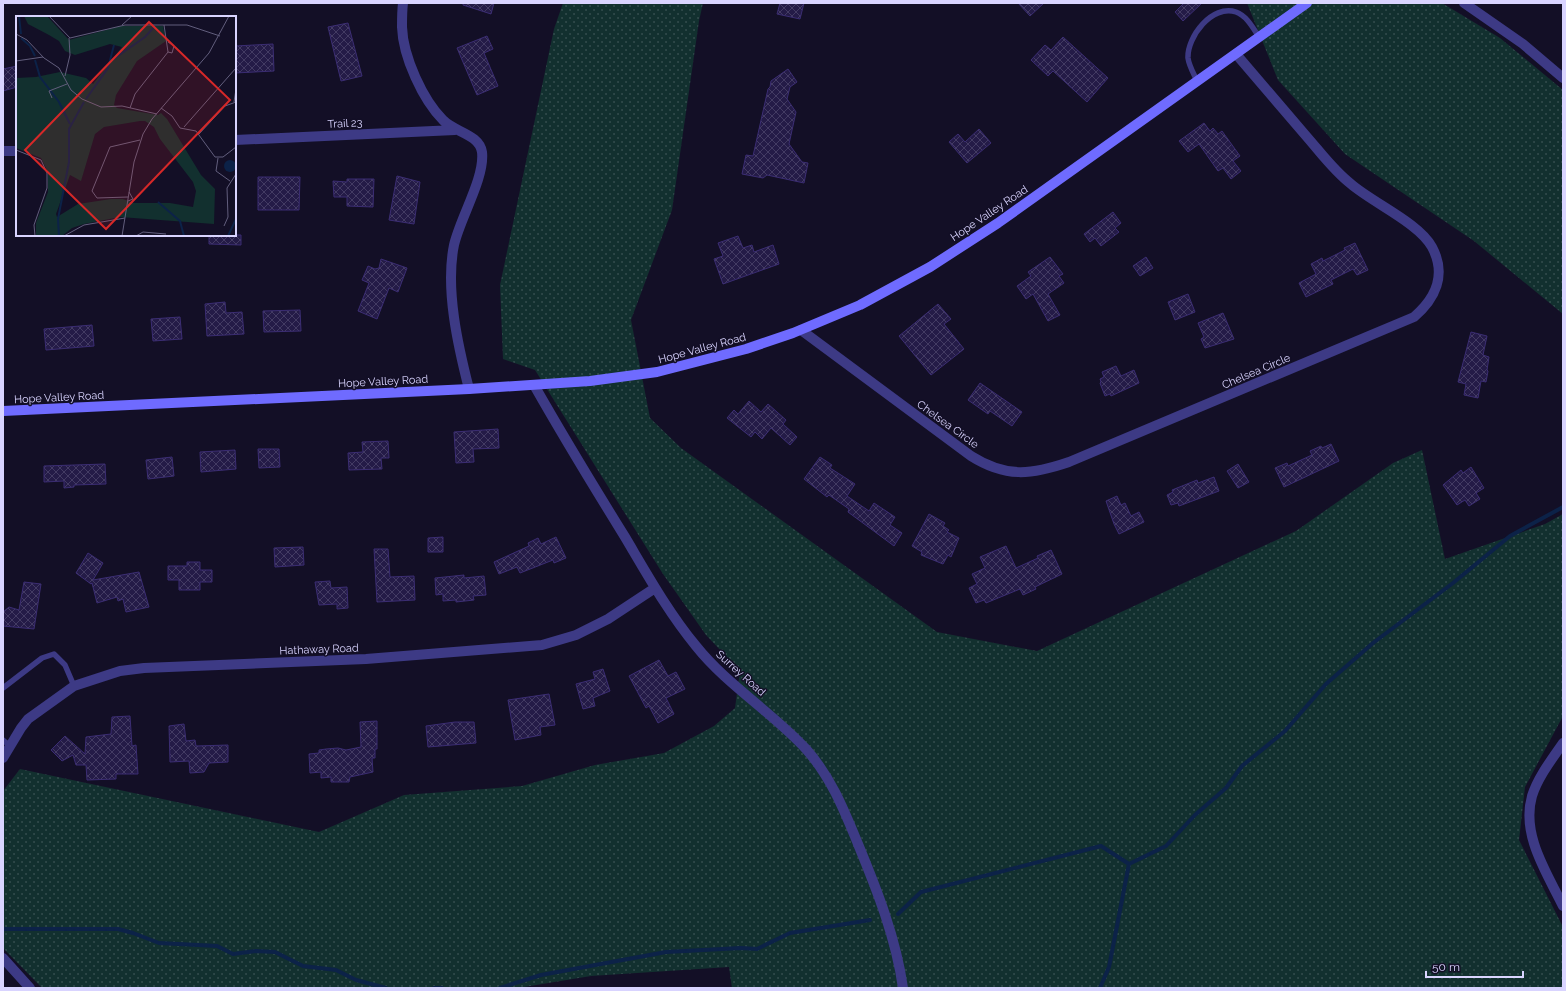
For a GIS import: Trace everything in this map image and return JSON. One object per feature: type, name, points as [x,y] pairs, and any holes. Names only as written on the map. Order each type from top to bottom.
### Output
[{"type":"main road","name":"Hope Valley Road","points":[[3,411],[469,389],[590,381],[657,372],[746,349],[801,330],[880,295],[936,263],[998,223],[1307,3]]},
{"type":"street","points":[[403,3],[402,28],[409,61],[416,78],[436,112],[456,130],[469,135],[477,141],[482,150],[482,162],[471,200],[454,244],[451,271],[454,316],[469,389]]},
{"type":"street","points":[[1464,3],[1511,36],[1563,78]]},
{"type":"street","name":"Chelsea Circle","points":[[801,330],[971,456],[996,469],[1025,473],[1037,472],[1070,462],[1414,317],[1424,308],[1436,291],[1438,268],[1432,246],[1412,226],[1364,194],[1336,170],[1236,54]]},
{"type":"street","name":"Trail 23","points":[[236,140],[456,130]]},
{"type":"street","points":[[3,151],[16,151]]},
{"type":"street","name":"Surrey Road","points":[[534,385],[667,607],[706,658],[778,721],[806,750],[828,778],[843,807],[880,900],[896,949],[903,988]]},
{"type":"street","name":"Hathaway Road","points":[[3,758],[28,719],[74,686],[120,671],[144,668],[380,658],[547,644],[576,635],[608,619],[655,588]]},
{"type":"street","points":[[1563,743],[1532,795],[1529,813],[1530,828],[1534,844],[1563,906]]},
{"type":"street","points":[[3,958],[30,988]]},
{"type":"lane","points":[[1197,81],[1190,65],[1189,50],[1196,33],[1209,19],[1225,11],[1237,12],[1247,20],[1259,37]]},
{"type":"lane","points":[[3,688],[42,658],[54,654],[65,665],[74,686]]},
{"type":"lane","points":[[3,740],[11,747]]},
{"type":"green space","points":[[563,3],[703,3],[699,21],[672,210],[631,320],[650,418],[681,448],[937,632],[1037,651],[1296,531],[1393,463],[1422,450],[1445,559],[1545,524],[1563,514],[1563,716],[1525,787],[1519,840],[1563,927],[1563,988],[732,988],[729,967],[591,976],[518,988],[42,988],[3,948],[3,791],[20,769],[319,832],[404,795],[522,786],[595,765],[664,753],[714,726],[735,708],[740,671],[706,635],[663,574],[535,370],[503,359],[500,285],[554,29]]},
{"type":"green space","points":[[1247,3],[1442,3],[1500,38],[1563,90],[1563,314],[1474,241],[1345,154],[1278,80]]},
{"type":"building","points":[[463,3],[494,3],[491,14],[463,5]]},
{"type":"building","points":[[780,3],[804,3],[800,19],[777,14]]},
{"type":"building","points":[[1018,3],[1044,3],[1030,16]]},
{"type":"building","points":[[1184,3],[1202,3],[1183,21],[1175,12]]},
{"type":"building","points":[[348,23],[362,76],[341,81],[328,27]]},
{"type":"building","points":[[487,36],[493,49],[484,53],[498,86],[477,95],[457,48]]},
{"type":"building","points":[[1063,37],[1108,78],[1087,102],[1053,71],[1048,76],[1031,60],[1045,45],[1051,50]]},
{"type":"building","points":[[273,44],[274,71],[236,73],[236,46]]},
{"type":"building","points":[[16,66],[16,87],[3,91],[3,69]]},
{"type":"building","points":[[788,69],[797,82],[790,87],[787,99],[796,112],[789,144],[802,162],[808,163],[804,183],[767,175],[763,178],[742,174],[746,155],[753,156],[771,81]]},
{"type":"building","points":[[1204,123],[1210,131],[1213,128],[1218,134],[1222,131],[1240,156],[1233,161],[1241,171],[1231,179],[1223,168],[1218,171],[1199,144],[1188,152],[1179,141]]},
{"type":"building","points":[[979,129],[991,143],[967,163],[949,142],[958,134],[965,142]]},
{"type":"building","points":[[397,176],[420,182],[414,224],[389,220]]},
{"type":"building","points":[[258,177],[300,177],[299,210],[258,210]]},
{"type":"building","points":[[347,179],[374,179],[373,207],[347,206],[347,197],[334,197],[333,181],[347,182]]},
{"type":"building","points":[[1113,212],[1121,223],[1115,228],[1119,232],[1101,246],[1095,238],[1090,242],[1084,234]]},
{"type":"building","points":[[241,235],[241,245],[209,244],[209,236]]},
{"type":"building","points":[[738,236],[743,248],[752,245],[754,252],[773,245],[779,264],[723,284],[714,259],[723,256],[718,243]]},
{"type":"building","points":[[1355,243],[1368,270],[1357,275],[1353,269],[1331,280],[1333,284],[1306,297],[1299,283],[1316,274],[1311,264],[1322,258],[1323,261]]},
{"type":"building","points":[[1050,257],[1063,274],[1059,276],[1064,283],[1048,294],[1060,315],[1048,321],[1033,294],[1026,299],[1017,286],[1031,276],[1028,272]]},
{"type":"building","points":[[1146,257],[1153,268],[1140,276],[1133,266]]},
{"type":"building","points":[[381,259],[407,268],[398,292],[389,288],[377,319],[358,311],[369,283],[362,280],[368,266],[375,269],[379,268]]},
{"type":"building","points":[[1188,294],[1195,312],[1175,320],[1168,302]]},
{"type":"building","points":[[225,302],[226,313],[242,312],[244,334],[207,336],[205,304]]},
{"type":"building","points":[[938,304],[951,319],[944,324],[964,349],[931,375],[899,336]]},
{"type":"building","points":[[300,310],[301,331],[264,332],[263,311]]},
{"type":"building","points":[[1223,313],[1234,339],[1205,348],[1201,339],[1204,337],[1198,323]]},
{"type":"building","points":[[180,317],[182,339],[153,341],[151,319]]},
{"type":"building","points":[[92,325],[94,346],[46,350],[44,329]]},
{"type":"building","points":[[1471,332],[1487,336],[1483,355],[1489,357],[1488,371],[1486,382],[1481,381],[1478,398],[1464,395],[1466,384],[1458,382]]},
{"type":"building","points":[[1116,366],[1121,376],[1134,370],[1139,383],[1111,396],[1110,394],[1105,396],[1100,383],[1100,379],[1104,377],[1102,372]]},
{"type":"building","points":[[980,383],[1022,412],[1012,426],[990,411],[988,414],[968,400]]},
{"type":"building","points":[[749,401],[761,412],[768,404],[786,420],[783,424],[797,437],[790,445],[771,428],[762,439],[755,432],[751,437],[727,418],[734,410],[738,414]]},
{"type":"building","points":[[498,429],[499,448],[473,449],[474,462],[456,463],[454,432]]},
{"type":"building","points":[[388,441],[389,458],[381,458],[382,469],[349,470],[348,453],[363,452],[362,442]]},
{"type":"building","points":[[1331,444],[1339,461],[1284,487],[1275,468],[1287,463],[1288,466],[1312,455],[1310,451],[1321,446],[1322,448]]},
{"type":"building","points":[[258,449],[279,449],[280,467],[259,468]]},
{"type":"building","points":[[235,450],[236,469],[201,472],[200,452]]},
{"type":"building","points":[[172,457],[174,476],[148,479],[146,460]]},
{"type":"building","points":[[820,457],[832,465],[830,468],[855,484],[847,496],[869,511],[874,503],[895,517],[890,525],[902,533],[894,546],[848,512],[849,509],[829,495],[827,497],[804,479]]},
{"type":"building","points":[[105,464],[106,484],[74,485],[74,487],[64,488],[64,481],[44,482],[44,466]]},
{"type":"building","points":[[1238,464],[1249,482],[1238,488],[1227,471]]},
{"type":"building","points":[[1471,467],[1484,488],[1476,493],[1480,499],[1469,506],[1465,500],[1457,505],[1443,485],[1461,470],[1463,473]]},
{"type":"building","points":[[1214,477],[1219,491],[1179,506],[1178,503],[1171,505],[1167,495],[1173,492],[1172,490],[1197,480],[1198,483]]},
{"type":"building","points":[[1117,496],[1121,505],[1125,503],[1131,516],[1139,512],[1144,522],[1119,534],[1106,501]]},
{"type":"building","points":[[929,514],[945,523],[943,526],[949,530],[947,532],[959,538],[951,557],[948,555],[943,564],[921,555],[922,552],[912,546]]},
{"type":"building","points":[[443,537],[443,552],[428,552],[428,538]]},
{"type":"building","points":[[556,537],[566,558],[554,563],[553,560],[520,573],[517,567],[499,574],[494,562],[529,546],[528,543],[538,538],[541,544]]},
{"type":"building","points":[[1006,546],[1016,568],[1051,550],[1062,574],[1035,587],[1036,589],[1023,595],[1020,589],[986,603],[984,600],[976,603],[969,588],[977,584],[972,574],[985,568],[980,557]]},
{"type":"building","points":[[303,547],[304,565],[275,567],[274,548]]},
{"type":"building","points":[[374,549],[388,549],[390,577],[414,576],[415,600],[377,602]]},
{"type":"building","points":[[88,553],[103,563],[93,580],[139,572],[149,607],[126,612],[123,599],[118,601],[117,597],[97,603],[92,583],[91,584],[76,573]]},
{"type":"building","points":[[187,562],[200,562],[200,570],[212,570],[212,582],[200,582],[200,590],[179,590],[179,580],[168,580],[168,566],[187,566]]},
{"type":"building","points":[[464,575],[464,578],[484,576],[486,595],[473,596],[474,600],[456,602],[456,600],[443,601],[443,594],[436,595],[435,578]]},
{"type":"building","points":[[330,581],[331,588],[347,587],[348,608],[337,609],[337,604],[319,605],[315,582]]},
{"type":"building","points":[[24,582],[41,584],[34,629],[3,626],[3,612],[9,607],[19,610]]},
{"type":"building","points":[[659,660],[668,676],[676,672],[685,689],[666,698],[674,714],[658,723],[649,706],[646,708],[629,676]]},
{"type":"building","points":[[603,669],[610,691],[593,698],[595,706],[583,709],[576,684],[595,679],[593,672]]},
{"type":"building","points":[[549,694],[555,725],[540,727],[541,735],[515,740],[508,700]]},
{"type":"building","points":[[130,716],[132,746],[136,745],[138,774],[116,774],[116,779],[87,780],[86,765],[76,765],[73,755],[62,761],[51,750],[65,736],[85,754],[86,737],[111,734],[112,717]]},
{"type":"building","points":[[377,721],[377,749],[375,749],[375,758],[372,758],[373,772],[350,777],[349,782],[331,782],[331,777],[321,778],[321,772],[310,773],[309,754],[319,753],[319,750],[326,749],[338,748],[346,750],[361,747],[360,722]]},
{"type":"building","points":[[455,722],[474,722],[476,743],[428,747],[426,726]]},
{"type":"building","points":[[184,724],[186,741],[195,740],[196,746],[228,745],[228,762],[209,763],[204,772],[190,773],[189,761],[170,762],[169,726]]},
{"type":"waterway","points":[[1129,864],[1166,846],[1195,815],[1226,788],[1242,766],[1285,731],[1326,684],[1373,643],[1453,583],[1510,536],[1563,507]]},
{"type":"waterway","points":[[898,914],[921,892],[1101,846],[1129,864]]},
{"type":"waterway","points":[[1100,988],[1109,967],[1129,864]]},
{"type":"waterway","points":[[500,988],[541,975],[666,952],[741,948],[757,949],[790,933],[870,920]]},
{"type":"waterway","points":[[3,929],[118,929],[159,943],[217,946],[233,954],[256,951],[275,952],[303,966],[336,970],[356,980],[386,988]]},
{"type":"waterway","points":[[434,988],[442,988]]}]
